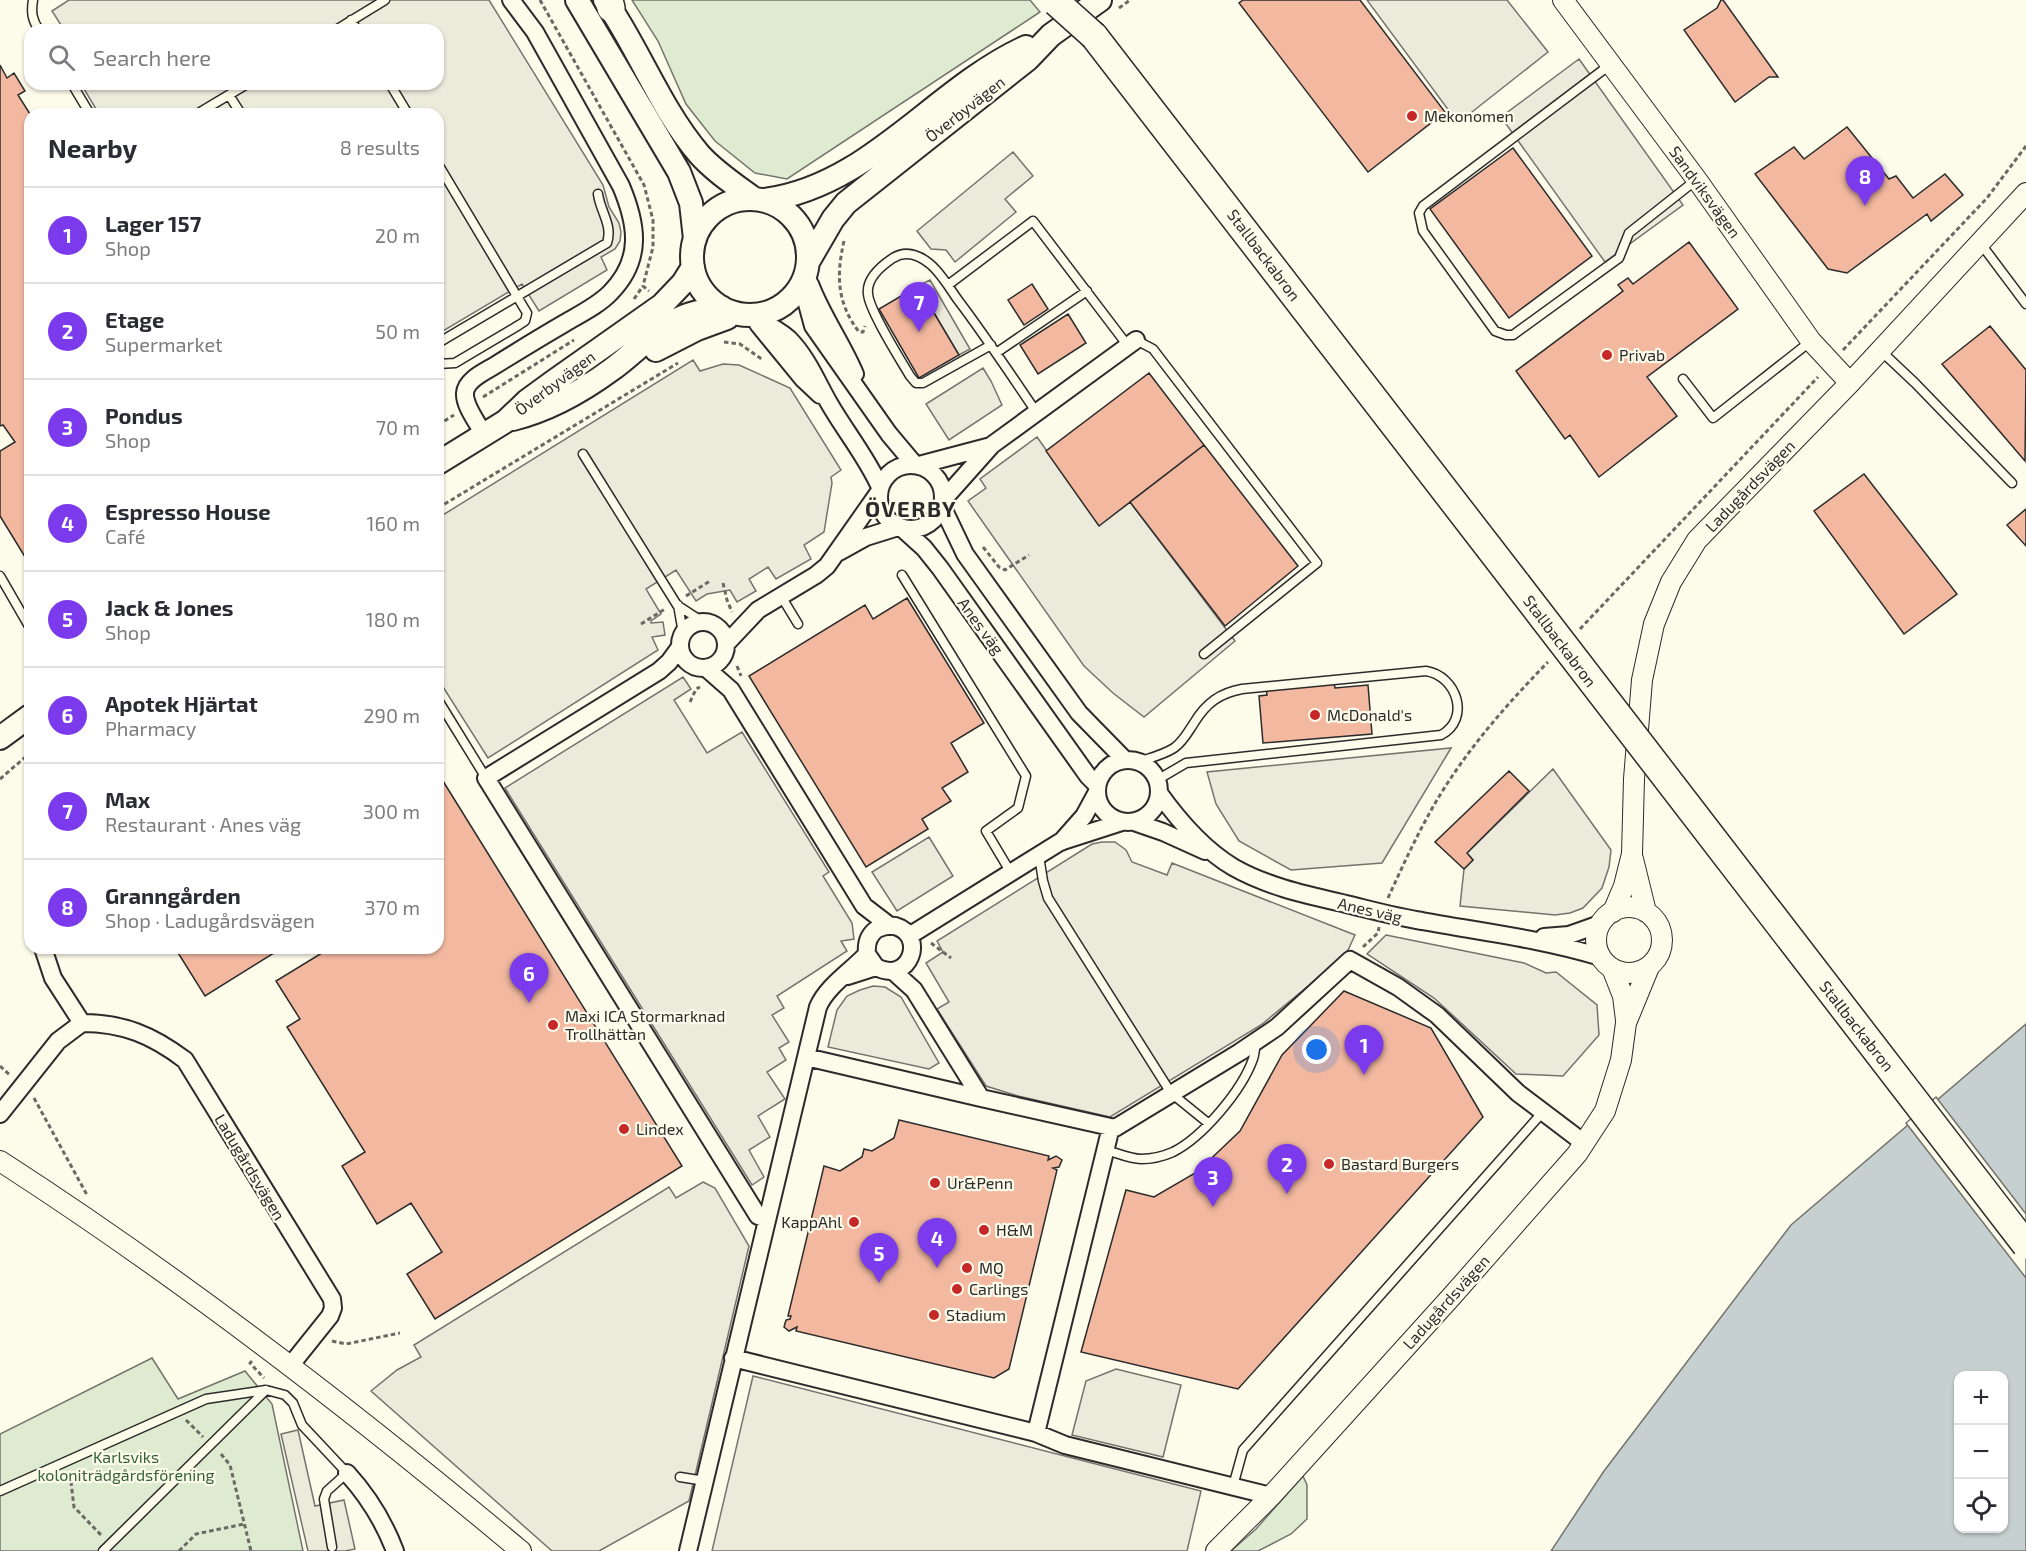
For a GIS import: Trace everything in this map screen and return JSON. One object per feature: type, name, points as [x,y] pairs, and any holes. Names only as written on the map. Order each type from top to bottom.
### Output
[{"type":"highway","name":"Stallbackabron","points":[[1064,1],[1094,36],[2026,1245]]},
{"type":"main road","points":[[577,0],[680,172],[691,203],[694,239],[693,267],[700,286],[706,294],[737,312]]},
{"type":"main road","points":[[608,3],[667,106],[700,155],[731,182],[759,199],[782,207],[795,219],[807,244],[807,267]]},
{"type":"main road","name":"Överbyvägen","points":[[694,239],[705,219],[731,201],[796,195],[814,189],[836,177],[864,160],[992,66],[1105,7]]},
{"type":"main road","name":"Överbyvägen","points":[[506,421],[532,415],[572,396],[611,370],[658,332],[684,316],[766,312],[782,306],[799,288],[807,267],[833,219],[846,203],[1028,59],[1052,35]]},
{"type":"main road","name":"Överbyvägen","points":[[506,421],[552,382],[662,305],[678,289],[693,267]]},
{"type":"main road","points":[[444,460],[506,421]]},
{"type":"main road","points":[[0,738],[24,720]]},
{"type":"street","points":[[484,435],[468,406],[465,394],[468,384],[611,292],[629,266],[634,249],[634,225],[621,186],[535,33],[511,0]]},
{"type":"street","name":"Sandviksvägen","points":[[1563,0],[1697,180],[1811,341],[1850,383]]},
{"type":"street","name":"Ladugårdsvägen","points":[[1607,918],[1624,886],[1632,854],[1634,779],[1641,680],[1654,624],[1671,582],[1697,540],[1850,383],[2026,193]]},
{"type":"street","points":[[807,267],[819,307],[850,362],[864,397],[889,434],[917,465],[933,472],[938,478],[943,503]]},
{"type":"street","points":[[737,312],[768,335],[803,380],[829,404],[869,463],[879,489],[880,509],[891,523],[900,528],[913,530],[931,523],[938,515],[943,503],[992,446],[1132,343]]},
{"type":"street","points":[[767,1219],[758,1216],[486,778],[659,671],[669,662],[693,624],[708,623],[758,610],[827,566],[885,477],[894,470],[904,465],[917,465],[992,446]]},
{"type":"street","name":"Anes väg","points":[[943,503],[965,554],[1079,713],[1132,761]]},
{"type":"street","points":[[838,552],[866,537],[900,528]]},
{"type":"street","name":"Anes väg","points":[[900,528],[924,548],[940,568],[1097,788]]},
{"type":"street","points":[[659,671],[677,666],[716,664],[725,648],[758,610]]},
{"type":"street","points":[[708,623],[723,634],[731,690]]},
{"type":"street","points":[[681,640],[683,657],[731,690],[864,906],[876,957],[914,990],[981,1098]]},
{"type":"street","points":[[909,936],[1060,842],[1084,816],[1107,768],[1132,761],[1146,766],[1158,787],[1154,809],[1141,819],[1060,842]]},
{"type":"street","name":"Anes väg","points":[[1158,787],[1191,833],[1217,857]]},
{"type":"street","points":[[1097,788],[1098,799],[1104,811],[1115,820],[1128,822]]},
{"type":"street","name":"Anes väg","points":[[1128,822],[1163,832],[1271,885],[1312,897],[1419,921],[1531,939],[1606,963]]},
{"type":"street","name":"Ladugårdsvägen","points":[[1632,854],[1646,912]]},
{"type":"street","points":[[864,906],[890,926],[903,930],[909,936],[912,944],[910,958],[914,990]]},
{"type":"street","points":[[1622,908],[1634,908],[1646,912],[1655,919],[1662,934],[1661,951],[1649,967],[1631,973],[1618,972],[1606,963],[1596,940],[1607,918],[1622,908]]},
{"type":"street","name":"Anes väg","points":[[1531,939],[1569,935],[1607,918]]},
{"type":"street","points":[[876,957],[878,929],[890,926]]},
{"type":"street","points":[[0,1114],[58,1041],[82,1023],[53,978],[45,954]]},
{"type":"street","points":[[688,1551],[815,1019],[823,996],[844,977],[876,957],[905,966],[910,958]]},
{"type":"street","points":[[806,1057],[1115,1128],[1277,1026],[1350,960],[1398,987],[1437,1014],[1518,1093],[1584,1143]]},
{"type":"street","name":"Ladugårdsvägen","points":[[1216,1551],[1271,1496],[1577,1154],[1605,1111],[1621,1060],[1626,1023],[1623,996],[1606,963]]},
{"type":"street","name":"Ladugårdsvägen","points":[[1626,1023],[1649,967]]},
{"type":"street","name":"Ladugårdsvägen","points":[[82,1023],[108,1023],[141,1033],[167,1046],[185,1059],[332,1299],[333,1308],[330,1316],[290,1366]]},
{"type":"street","points":[[1036,1433],[1111,1127]]},
{"type":"street","points":[[0,1161],[190,1289],[400,1450],[522,1551]]},
{"type":"street","points":[[733,1358],[1036,1433],[1065,1445],[1271,1496]]},
{"type":"street","points":[[347,1473],[364,1492],[377,1513],[395,1551]]},
{"type":"lane","points":[[33,0],[35,24]]},
{"type":"lane","points":[[346,24],[385,0]]},
{"type":"lane","points":[[1611,64],[1423,206],[1419,213],[1423,231],[1495,331],[1513,335],[1619,258],[1629,233],[1697,180]]},
{"type":"lane","points":[[76,90],[86,108]]},
{"type":"lane","points":[[207,108],[237,90]]},
{"type":"lane","points":[[394,90],[404,108]]},
{"type":"lane","points":[[229,95],[237,108]]},
{"type":"lane","points":[[444,174],[527,313],[525,321],[455,363],[444,364]]},
{"type":"lane","points":[[444,339],[607,243],[610,235],[609,226],[602,213],[598,194]]},
{"type":"lane","points":[[948,285],[1034,221],[1087,291],[1132,343],[1154,349],[1317,563],[1204,654]]},
{"type":"lane","points":[[1980,243],[2026,304]]},
{"type":"lane","points":[[991,345],[923,383],[916,383],[876,313],[868,294],[870,281],[881,267],[898,255],[908,253],[920,257],[933,266],[991,345],[1037,413]]},
{"type":"lane","points":[[996,353],[1087,291]]},
{"type":"lane","points":[[1683,379],[1713,418],[1811,341]]},
{"type":"lane","points":[[1879,350],[1915,383],[2012,483]]},
{"type":"lane","points":[[583,454],[677,605],[681,640]]},
{"type":"lane","points":[[902,574],[1026,776],[1018,808],[986,831],[1011,873]]},
{"type":"lane","points":[[0,576],[24,618]]},
{"type":"lane","points":[[781,596],[798,624]]},
{"type":"lane","points":[[677,605],[708,623]]},
{"type":"lane","points":[[1132,761],[1160,755],[1174,748],[1186,737],[1204,707],[1227,692],[1426,671],[1436,673],[1446,679],[1453,689],[1457,702],[1457,718],[1450,731],[1441,735],[1186,763],[1158,787]]},
{"type":"lane","points":[[444,710],[486,778]]},
{"type":"lane","points":[[1039,856],[1044,888],[1048,898],[1171,1094],[1208,1123]]},
{"type":"lane","points":[[1106,1150],[1139,1159],[1154,1157],[1172,1152],[1197,1136],[1247,1073],[1254,1057],[1256,1041]]},
{"type":"lane","points":[[1233,1486],[1243,1450],[1542,1113]]},
{"type":"lane","points":[[103,1551],[266,1390]]},
{"type":"lane","points":[[0,1491],[206,1399],[266,1390],[285,1395],[293,1403],[302,1425],[347,1473],[327,1491],[324,1499],[332,1547]]},
{"type":"lane","points":[[680,1477],[705,1481]]},
{"type":"path","points":[[1105,7],[1130,0]]},
{"type":"path","points":[[1831,363],[1987,198],[2026,146]]},
{"type":"path","points":[[849,232],[844,242],[840,264],[841,297],[846,312],[859,332],[863,332],[868,318],[876,313]]},
{"type":"path","points":[[627,304],[644,286]]},
{"type":"path","points":[[444,421],[577,338]]},
{"type":"path","points":[[0,779],[24,758]]},
{"type":"path","points":[[21,1085],[30,1093],[90,1198]]},
{"type":"path","points":[[177,1411],[230,1465],[251,1551]]},
{"type":"path","points":[[69,1460],[74,1507],[110,1544]]},
{"type":"path","points":[[179,1551],[196,1534],[245,1524]]},
{"type":"green space","points":[[632,0],[1030,0],[1040,12],[787,179],[755,173],[715,141],[686,104],[658,41]]},
{"type":"green space","name":"Karlsviks koloniträdgårdsförening","points":[[152,1358],[178,1399],[245,1371],[272,1404],[303,1551],[0,1551],[0,1434]]},
{"type":"green space","points":[[1303,1476],[1307,1485],[1307,1519],[1291,1534],[1258,1551],[1231,1551],[1256,1529]]},
{"type":"shaded area","points":[[69,0],[489,0],[603,185],[609,207],[619,223],[620,241],[615,249],[601,257],[607,270],[539,311],[522,284],[444,330],[444,108],[95,108],[85,90],[444,90],[444,24],[60,24],[52,11]]},
{"type":"shaded area","points":[[1367,0],[1507,0],[1548,52],[1458,123]]},
{"type":"shaded area","points":[[1579,59],[1683,205],[1605,262],[1501,117]]},
{"type":"shaded area","points":[[1013,152],[1033,176],[1005,199],[1016,212],[955,262],[946,250],[931,249],[917,231]]},
{"type":"shaded area","points":[[930,280],[970,349],[959,355],[918,286]]},
{"type":"shaded area","points":[[693,360],[700,371],[723,364],[739,365],[790,388],[841,470],[831,477],[824,532],[804,545],[811,559],[776,579],[768,567],[749,579],[756,591],[737,602],[730,590],[707,594],[696,601],[676,570],[646,589],[661,614],[651,623],[663,622],[665,635],[652,637],[658,650],[488,758],[444,688],[444,514]]},
{"type":"shaded area","points":[[983,368],[1002,405],[949,440],[926,404]]},
{"type":"shaded area","points":[[1037,437],[1099,525],[1130,502],[1235,641],[1144,717],[1084,666],[968,501],[986,488],[980,479]]},
{"type":"shaded area","points":[[683,677],[691,689],[674,700],[707,753],[742,732],[829,872],[823,876],[852,923],[854,939],[841,941],[847,951],[777,996],[784,1008],[772,1015],[789,1042],[779,1048],[786,1060],[767,1072],[785,1099],[758,1116],[770,1137],[749,1150],[764,1177],[752,1185],[505,788]]},
{"type":"shaded area","points":[[1451,748],[1382,863],[1291,870],[1239,841],[1216,804],[1207,772]]},
{"type":"shaded area","points":[[1553,769],[1611,850],[1609,867],[1602,888],[1583,908],[1555,915],[1460,906],[1464,869],[1473,860],[1467,853]]},
{"type":"shaded area","points":[[929,837],[953,876],[897,911],[872,872]]},
{"type":"shaded area","points":[[1115,842],[1126,850],[1132,862],[1167,875],[1172,863],[1355,935],[1348,950],[1335,964],[1261,1025],[1110,1117],[1018,1096],[986,1086],[937,1009],[949,1002],[926,963],[943,952],[937,941],[1092,844]]},
{"type":"shaded area","points":[[1386,935],[1524,963],[1546,973],[1556,972],[1597,1005],[1599,1035],[1563,1076],[1516,1074],[1434,998],[1367,954]]},
{"type":"shaded area","points":[[873,986],[885,987],[901,997],[939,1063],[929,1069],[828,1047],[837,1010],[847,996]]},
{"type":"shaded area","points":[[2026,1024],[2026,1551],[1551,1551],[1604,1471],[1791,1225]]},
{"type":"shaded area","points":[[703,1182],[715,1188],[749,1246],[689,1501],[599,1551],[552,1551],[371,1391],[397,1370],[421,1357],[414,1345],[669,1187],[676,1198]]},
{"type":"shaded area","points":[[1116,1369],[1181,1385],[1163,1457],[1072,1435],[1086,1381]]},
{"type":"shaded area","points":[[753,1376],[1201,1491],[1187,1551],[712,1551]]},
{"type":"shaded area","points":[[298,1430],[315,1506],[344,1500],[355,1549],[308,1551],[281,1434]]},
{"type":"pier","points":[[1936,1097],[2026,1214],[2026,1278],[1906,1123]]},
{"type":"building","points":[[1243,0],[1360,0],[1445,112],[1368,172],[1239,3]]},
{"type":"building","points":[[1721,0],[1778,77],[1769,77],[1735,102],[1684,30],[1717,8]]},
{"type":"building","points":[[0,65],[7,78],[14,73],[25,91],[18,95],[26,108],[24,108],[24,555],[0,516],[0,451],[15,442],[3,425],[0,426]]},
{"type":"building","points":[[1847,127],[1889,179],[1896,176],[1913,198],[1945,174],[1963,195],[1931,221],[1927,214],[1847,273],[1828,269],[1755,174],[1794,147],[1804,159]]},
{"type":"building","points":[[1513,148],[1592,256],[1509,318],[1430,209]]},
{"type":"building","name":"Privab","points":[[1689,242],[1738,309],[1647,377],[1677,416],[1599,477],[1570,435],[1565,439],[1516,371],[1623,291],[1618,285],[1628,278],[1633,284]]},
{"type":"building","points":[[1032,284],[1048,309],[1024,325],[1008,300]]},
{"type":"building","points":[[918,286],[959,355],[919,378],[879,309]]},
{"type":"building","points":[[1068,314],[1086,343],[1038,374],[1020,345]]},
{"type":"building","points":[[1990,326],[2026,370],[2025,461],[1942,364]]},
{"type":"building","points":[[1149,373],[1204,445],[1099,526],[1046,451]]},
{"type":"building","points":[[1204,445],[1298,566],[1225,626],[1130,502]]},
{"type":"building","points":[[1864,474],[1957,594],[1904,634],[1814,511]]},
{"type":"building","points":[[2026,509],[2026,546],[2007,525]]},
{"type":"building","points":[[907,598],[984,723],[951,743],[968,772],[942,788],[951,801],[922,819],[928,829],[866,867],[749,676],[865,605],[873,619]]},
{"type":"building","name":"McDonald's","points":[[1334,683],[1335,688],[1368,685],[1372,734],[1263,743],[1259,696],[1267,695],[1266,689]]},
{"type":"building","points":[[1509,771],[1529,791],[1467,853],[1473,860],[1464,869],[1435,842]]},
{"type":"building","points":[[444,783],[682,1166],[435,1319],[407,1274],[442,1252],[411,1203],[377,1224],[342,1166],[365,1152],[287,1027],[300,1019],[276,981],[320,954],[444,954]]},
{"type":"building","points":[[179,954],[272,954],[205,996]]},
{"type":"building","points":[[1344,991],[1431,1028],[1483,1117],[1238,1389],[1081,1352],[1126,1190],[1154,1197],[1197,1172],[1240,1131],[1282,1055]]},
{"type":"building","points":[[899,1120],[1049,1156],[1048,1160],[1056,1156],[1062,1160],[1059,1167],[1053,1168],[1057,1170],[1009,1369],[994,1378],[796,1331],[797,1327],[789,1331],[784,1327],[786,1320],[791,1316],[788,1316],[824,1166],[840,1171],[862,1157],[864,1149],[872,1151],[894,1138]]},
{"type":"place","name":"Mekonomen","points":[[1412,116]]},
{"type":"place","name":"Granngården","points":[[1865,206]]},
{"type":"place","name":"Max","points":[[919,332]]},
{"type":"place","name":"Privab","points":[[1607,355]]},
{"type":"place","name":"McDonald's","points":[[1315,715]]},
{"type":"place","name":"Apotek Hjärtat","points":[[529,1003]]},
{"type":"place","name":"Maxi ICA Stormarknad Trollhättan","points":[[553,1025]]},
{"type":"place","name":"Lager 157","points":[[1364,1075]]},
{"type":"place","name":"Lindex","points":[[624,1129]]},
{"type":"place","name":"Bastard Burgers","points":[[1329,1164]]},
{"type":"place","name":"Ur&Penn","points":[[935,1183]]},
{"type":"place","name":"Etage","points":[[1287,1194]]},
{"type":"place","name":"Pondus","points":[[1213,1207]]},
{"type":"place","name":"KappAhl","points":[[854,1222]]},
{"type":"place","name":"H&M","points":[[984,1230]]},
{"type":"place","name":"Espresso House","points":[[937,1268]]},
{"type":"place","name":"MQ","points":[[967,1268]]},
{"type":"place","name":"Jack & Jones","points":[[879,1283]]},
{"type":"place","name":"Carlings","points":[[957,1289]]},
{"type":"place","name":"Stadium","points":[[934,1315]]},
{"type":"district","name":"ÖVERBY","points":[[911,509]]}]
